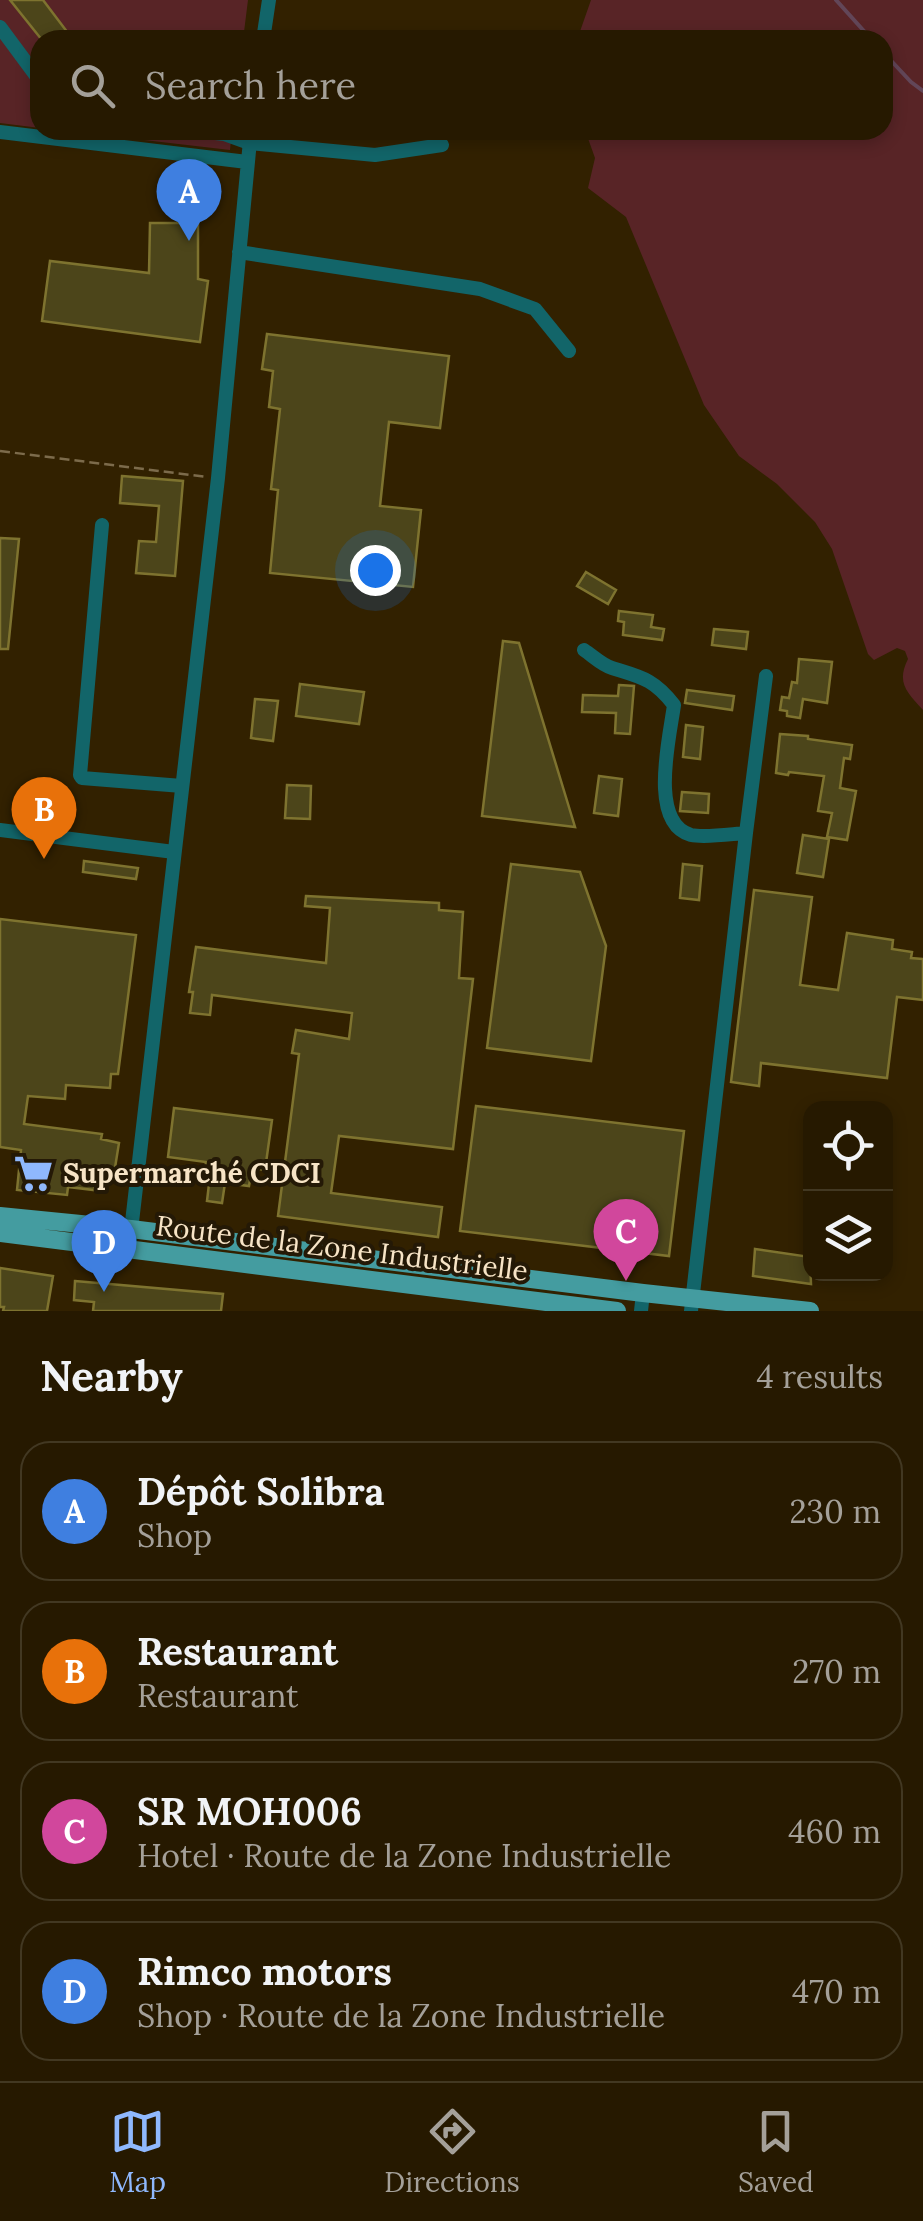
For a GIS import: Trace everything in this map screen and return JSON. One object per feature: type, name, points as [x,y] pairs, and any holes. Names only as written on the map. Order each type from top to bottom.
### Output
[{"type":"main road","name":"Route de la Zone Industrielle","points":[[0,1216],[617,1311]]},
{"type":"main road","name":"Route de la Zone Industrielle","points":[[0,1233],[130,1238],[642,1302],[810,1311]]},
{"type":"street","points":[[264,30],[268,0]]},
{"type":"street","points":[[0,27],[30,68]]},
{"type":"street","points":[[0,132],[30,133]]},
{"type":"street","points":[[98,140],[247,162]]},
{"type":"street","points":[[130,1238],[218,478],[250,140]]},
{"type":"street","points":[[276,140],[375,155],[442,145]]},
{"type":"street","points":[[239,252],[480,289],[534,309],[569,351]]},
{"type":"street","points":[[102,525],[80,776],[182,786]]},
{"type":"street","points":[[584,650],[608,668],[626,670],[664,691],[674,705],[664,797],[676,826],[691,835],[746,834]]},
{"type":"street","points":[[692,1304],[766,676]]},
{"type":"street","points":[[0,830],[174,852]]},
{"type":"path","points":[[0,451],[218,478]]},
{"type":"shaded area","points":[[0,0],[248,0],[244,30],[30,30],[30,127],[0,123]]},
{"type":"shaded area","points":[[591,0],[923,0],[923,710],[903,681],[908,659],[905,651],[897,648],[874,660],[868,654],[832,549],[815,522],[777,484],[739,456],[704,405],[626,217],[588,188],[595,158],[589,140],[893,140],[893,30],[580,30]]},
{"type":"shaded area","points":[[144,140],[231,140],[230,150]]},
{"type":"building","points":[[10,0],[43,0],[66,30],[34,30]]},
{"type":"building","points":[[150,223],[198,223],[198,279],[208,281],[200,342],[42,321],[50,261],[149,273]]},
{"type":"building","points":[[267,334],[449,356],[440,428],[389,422],[380,506],[421,510],[413,587],[270,573],[278,490],[271,489],[280,409],[269,407],[273,371],[262,369]]},
{"type":"building","points":[[122,476],[183,481],[175,576],[136,573],[139,541],[156,542],[159,506],[120,503]]},
{"type":"building","points":[[0,538],[19,539],[8,649],[0,649]]},
{"type":"building","points":[[586,572],[616,590],[608,604],[577,586]]},
{"type":"building","points":[[619,611],[653,615],[651,627],[664,629],[662,640],[623,635],[624,622],[618,621]]},
{"type":"building","points":[[714,629],[748,632],[746,649],[712,645]]},
{"type":"building","points":[[503,641],[519,643],[575,827],[482,816]]},
{"type":"building","points":[[799,659],[832,662],[827,703],[803,699],[800,718],[780,710],[782,697],[789,698],[792,682],[797,683]]},
{"type":"building","points":[[300,684],[364,692],[359,724],[296,716]]},
{"type":"building","points":[[619,685],[634,686],[630,734],[615,733],[616,713],[582,712],[583,695],[618,696]]},
{"type":"building","points":[[687,690],[734,696],[732,710],[685,703]]},
{"type":"building","points":[[255,699],[278,701],[273,741],[251,738]]},
{"type":"building","points":[[686,725],[703,727],[700,759],[683,757]]},
{"type":"building","points":[[780,734],[852,745],[850,759],[844,758],[840,788],[856,791],[847,840],[827,837],[832,813],[818,811],[824,776],[776,773]]},
{"type":"building","points":[[599,776],[622,779],[618,816],[594,813]]},
{"type":"building","points":[[287,785],[311,786],[310,819],[285,818]]},
{"type":"building","points":[[682,792],[709,794],[708,813],[680,811]]},
{"type":"building","points":[[803,835],[829,839],[823,877],[797,873]]},
{"type":"building","points":[[84,861],[138,868],[136,879],[83,872]]},
{"type":"building","points":[[511,864],[580,872],[606,946],[591,1061],[487,1048]]},
{"type":"building","points":[[683,864],[702,866],[699,900],[680,898]]},
{"type":"building","points":[[754,890],[812,897],[800,985],[838,990],[847,933],[893,940],[892,949],[912,952],[911,958],[923,959],[923,1000],[897,997],[887,1078],[761,1063],[759,1086],[731,1082]]},
{"type":"building","points":[[306,896],[439,903],[439,910],[463,912],[459,978],[473,979],[453,1149],[339,1136],[331,1193],[442,1207],[438,1237],[278,1216],[299,1054],[292,1053],[296,1030],[349,1039],[352,1013],[212,995],[210,1015],[190,1013],[196,947],[326,963],[330,908],[305,906]]},
{"type":"building","points":[[0,919],[136,935],[118,1074],[111,1074],[110,1088],[66,1085],[65,1099],[28,1096],[24,1124],[102,1134],[101,1139],[119,1143],[113,1180],[96,1178],[94,1190],[68,1187],[67,1195],[17,1190],[21,1150],[0,1147]]},
{"type":"building","points":[[476,1106],[684,1131],[669,1256],[460,1231]]},
{"type":"building","points":[[174,1108],[272,1120],[265,1170],[252,1168],[249,1186],[225,1183],[222,1203],[207,1201],[209,1184],[203,1183],[206,1162],[168,1157]]},
{"type":"building","points":[[755,1249],[803,1256],[803,1281],[811,1284],[753,1276]]},
{"type":"building","points":[[0,1268],[53,1276],[47,1311],[3,1311]]},
{"type":"building","points":[[75,1281],[223,1294],[221,1311],[93,1311],[94,1302],[74,1300]]},
{"type":"waterway","points":[[836,0],[863,30]]},
{"type":"waterway","points":[[893,63],[923,91]]},
{"type":"place","name":"Dépôt Solibra","points":[[189,241]]},
{"type":"place","name":"Restaurant","points":[[44,859]]},
{"type":"place","name":"Supermarché CDCI","points":[[33,1173]]},
{"type":"place","name":"SR MOH006","points":[[626,1281]]},
{"type":"place","name":"Rimco motors","points":[[104,1292]]}]
